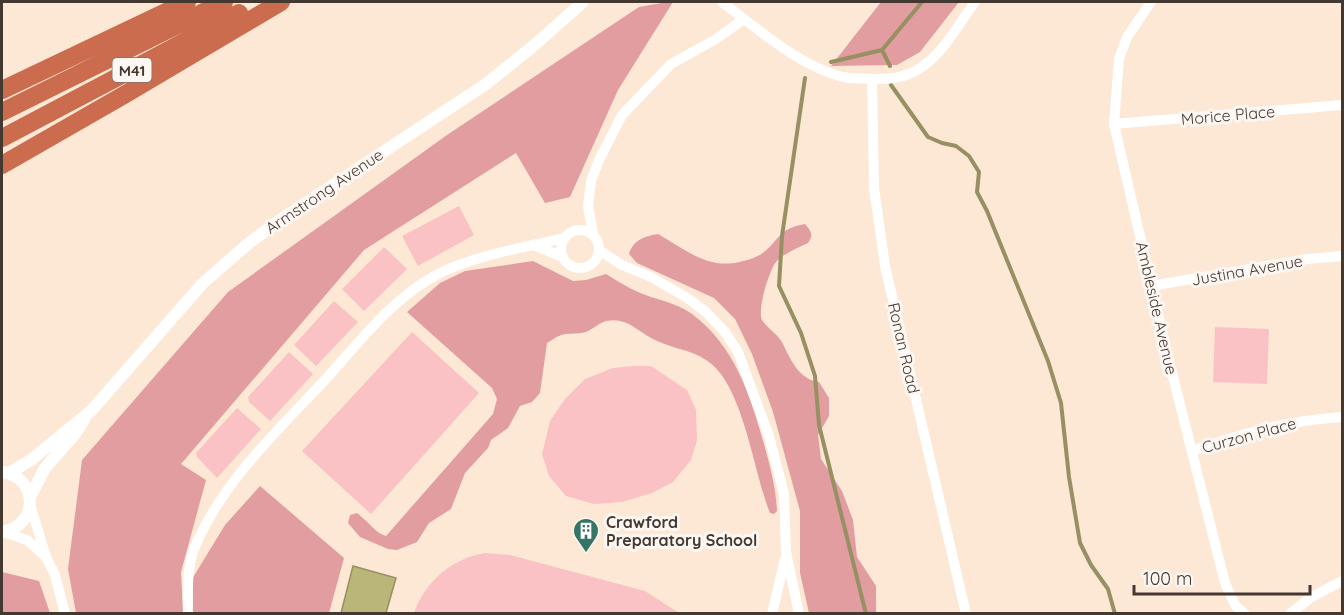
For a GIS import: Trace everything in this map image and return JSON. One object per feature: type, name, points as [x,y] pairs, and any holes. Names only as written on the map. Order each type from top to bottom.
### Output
[{"type":"highway","points":[[2,90],[187,2]]},
{"type":"highway","name":"M41","points":[[2,112],[224,2]]},
{"type":"highway","name":"M41","points":[[2,138],[262,2]]},
{"type":"highway","points":[[2,165],[281,2]]},
{"type":"street","name":"Armstrong Avenue","points":[[2,532],[18,526],[24,520],[28,513],[30,500],[45,468],[75,434],[91,411],[203,283],[249,243],[280,220],[486,84],[583,2]]},
{"type":"street","points":[[722,2],[795,55],[815,66],[843,77],[872,78],[903,77],[924,66],[939,52],[975,2]]},
{"type":"street","name":"Ambleside Avenue","points":[[1151,2],[1127,37],[1119,59],[1114,124],[1151,286],[1225,583],[1235,605],[1245,614]]},
{"type":"street","points":[[531,245],[563,257],[570,265],[579,268],[590,266],[594,262],[599,250],[598,242],[593,234],[588,206],[591,181],[599,159],[622,115],[671,64],[716,39],[744,19]]},
{"type":"street","name":"Ronan Road","points":[[872,78],[872,157],[878,226],[885,266],[966,614]]},
{"type":"street","name":"Morice Place","points":[[1114,124],[1342,105]]},
{"type":"street","points":[[563,257],[561,247],[588,206]]},
{"type":"street","points":[[188,614],[187,576],[196,543],[214,511],[251,459],[399,300],[442,273],[484,256],[584,230],[593,234]]},
{"type":"street","points":[[599,250],[622,266]]},
{"type":"street","name":"Justina Avenue","points":[[1151,286],[1307,259],[1342,256]]},
{"type":"street","points":[[594,262],[622,266],[651,277],[689,299],[725,332],[738,352],[770,436],[784,494],[786,552],[799,614]]},
{"type":"street","name":"Armstrong Avenue","points":[[5,472],[31,460],[91,411]]},
{"type":"street","name":"Curzon Place","points":[[1192,451],[1246,432],[1275,425],[1342,417]]},
{"type":"street","points":[[5,472],[22,482],[30,500],[46,557],[55,575],[65,614]]},
{"type":"street","points":[[2,532],[27,540],[46,557]]},
{"type":"street","points":[[772,614],[786,552]]},
{"type":"street","points":[[1290,614],[1310,598],[1342,581]]},
{"type":"shaded area","points":[[673,2],[618,90],[570,197],[545,203],[516,153],[364,250],[181,464],[206,480],[181,572],[183,613],[76,613],[68,569],[82,460],[228,292],[447,135],[639,7]]},
{"type":"shaded area","points":[[881,2],[959,2],[920,52],[897,65],[831,66]]},
{"type":"shaded area","points":[[459,206],[474,235],[418,266],[402,236]]},
{"type":"shaded area","points":[[805,224],[811,233],[811,238],[808,243],[787,253],[776,262],[764,291],[761,315],[764,323],[781,341],[801,374],[819,382],[829,398],[829,416],[818,435],[821,459],[842,491],[853,520],[857,557],[876,586],[876,613],[809,613],[800,573],[800,511],[773,412],[752,354],[735,319],[714,298],[637,263],[629,254],[633,245],[640,240],[658,234],[698,257],[719,263],[731,263],[759,255],[785,231]]},
{"type":"shaded area","points":[[384,247],[407,269],[364,311],[342,289]]},
{"type":"shaded area","points":[[533,261],[573,281],[606,274],[638,292],[686,310],[707,327],[730,356],[753,408],[774,485],[777,511],[774,514],[770,513],[764,496],[738,408],[719,371],[700,356],[651,338],[625,322],[613,320],[603,322],[586,332],[556,337],[547,343],[540,393],[532,402],[520,406],[508,428],[491,440],[488,448],[465,473],[451,509],[429,523],[417,542],[397,550],[388,549],[360,537],[348,523],[350,515],[357,513],[378,532],[386,536],[493,414],[497,399],[492,388],[407,312],[440,283],[465,271]]},
{"type":"shaded area","points":[[334,301],[358,322],[316,366],[294,345]]},
{"type":"shaded area","points":[[1215,327],[1269,329],[1267,384],[1213,382]]},
{"type":"shaded area","points":[[412,332],[479,393],[371,514],[302,451]]},
{"type":"shaded area","points":[[289,352],[313,374],[270,421],[249,402],[248,397]]},
{"type":"shaded area","points":[[651,366],[687,390],[696,410],[697,440],[691,460],[673,482],[652,493],[622,502],[594,504],[566,496],[549,476],[542,454],[550,421],[565,399],[585,379],[613,368]]},
{"type":"shaded area","points":[[237,408],[261,429],[217,478],[197,457],[196,453]]},
{"type":"shaded area","points":[[260,486],[344,558],[329,613],[190,613],[189,584],[225,525]]},
{"type":"shaded area","points":[[485,553],[510,555],[645,591],[679,613],[414,613],[425,591],[441,573],[462,560]]},
{"type":"shaded area","points":[[353,566],[396,578],[386,613],[341,613]]},
{"type":"shaded area","points":[[2,572],[39,581],[50,613],[2,613]]},
{"type":"waterway","points":[[831,62],[882,50],[922,2]]},
{"type":"waterway","points":[[882,50],[890,66]]},
{"type":"waterway","points":[[805,78],[782,236],[779,286],[801,333],[815,376],[819,425],[866,614]]},
{"type":"waterway","points":[[891,85],[928,137],[956,146],[969,156],[979,172],[977,192],[987,211],[1048,361],[1061,403],[1069,477],[1080,543],[1091,565],[1108,589],[1115,614]]},
{"type":"place","name":"Crawford Preparatory School","points":[[586,554]]}]
